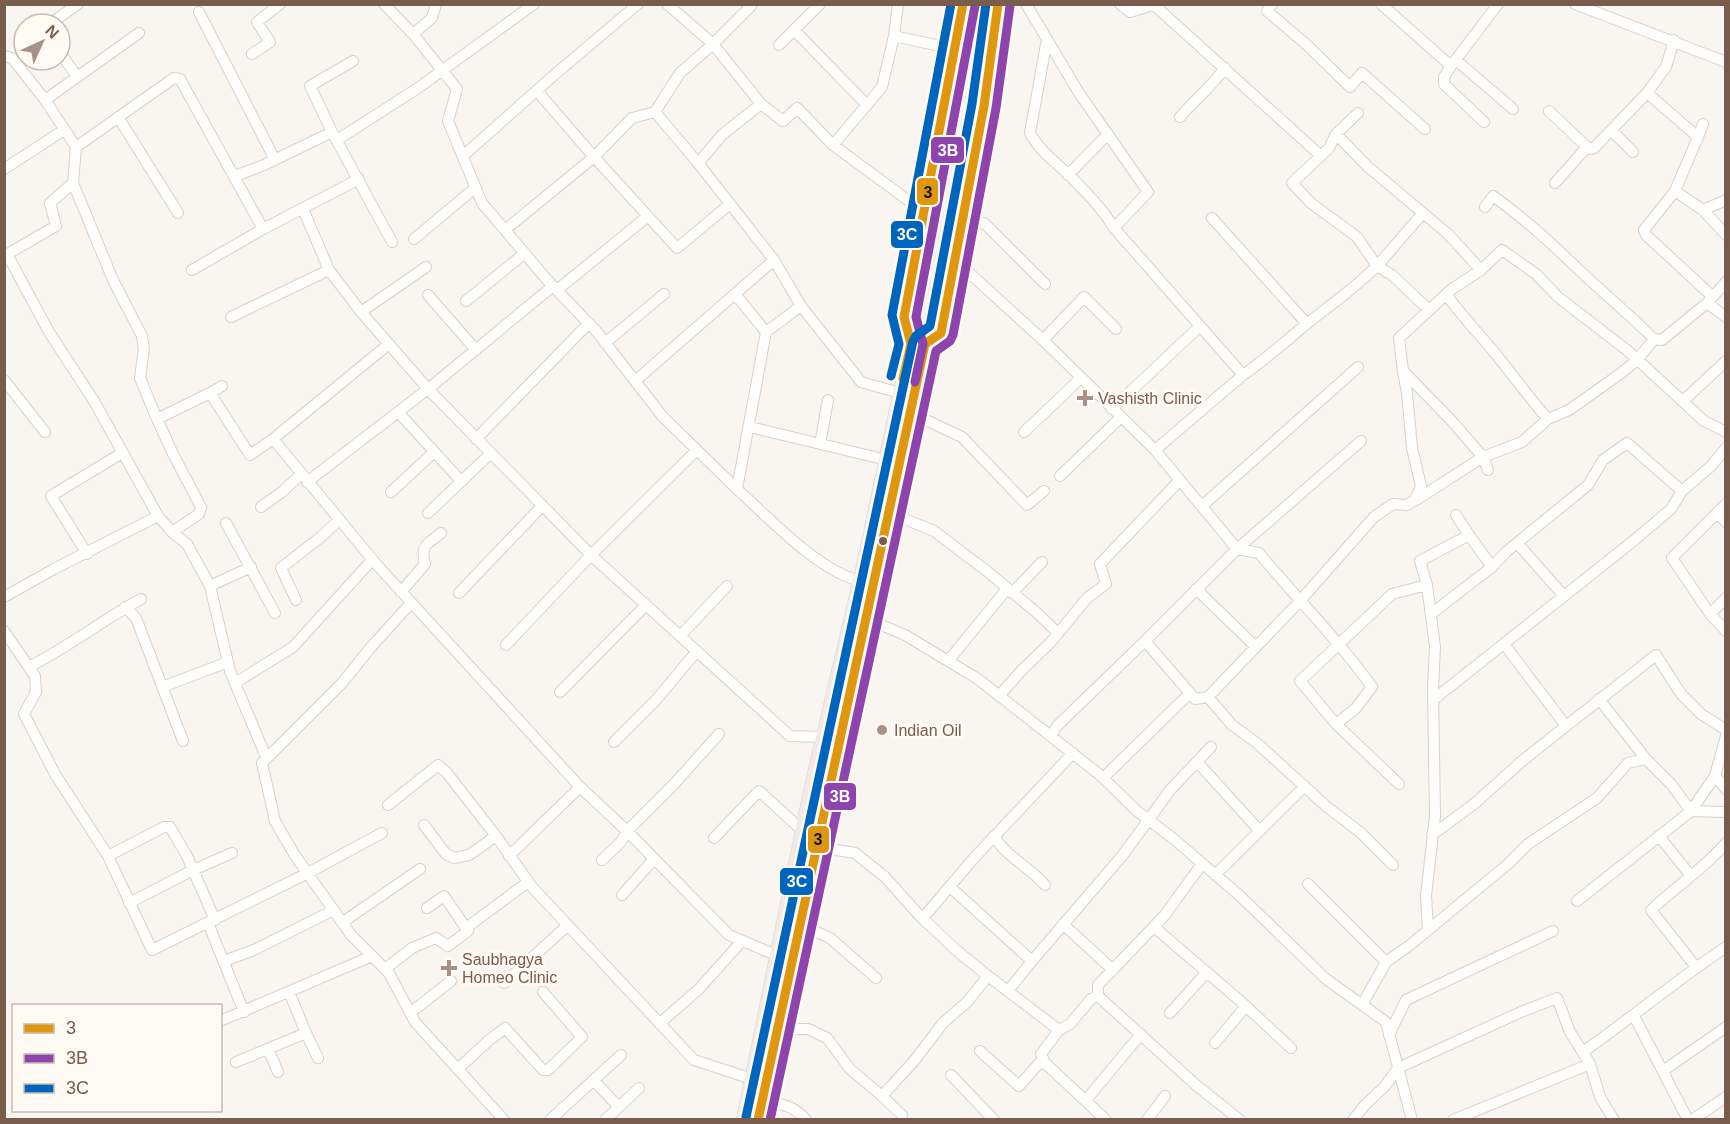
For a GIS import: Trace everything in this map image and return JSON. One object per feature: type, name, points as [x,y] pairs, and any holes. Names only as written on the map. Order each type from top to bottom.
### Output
[{"type":"highway","points":[[759,1119],[911,413],[918,342],[905,327],[904,316],[963,4]]},
{"type":"highway","points":[[744,1119],[803,831],[861,581],[900,393],[918,342],[941,333],[984,106],[998,4]]},
{"type":"main road","points":[[924,313],[974,4]]},
{"type":"main road","points":[[918,342],[988,4]]},
{"type":"street","points":[[252,54],[270,42],[257,22],[280,4]]},
{"type":"street","points":[[384,4],[413,34],[457,89],[448,121],[482,203],[555,288],[589,323],[663,417],[696,451],[816,559],[847,577],[861,581]]},
{"type":"street","points":[[413,34],[432,18],[436,4]]},
{"type":"street","points":[[463,156],[638,4]]},
{"type":"street","points":[[667,4],[713,44],[761,104],[783,122],[797,108],[833,145],[924,212]]},
{"type":"street","points":[[506,230],[594,157],[632,118],[655,112],[680,73],[713,44],[751,6],[750,4]]},
{"type":"street","points":[[779,45],[820,4]]},
{"type":"street","points":[[833,145],[882,87],[894,36],[898,4]]},
{"type":"street","points":[[1120,4],[1130,12],[1153,5],[1176,23],[1321,156]]},
{"type":"street","points":[[1256,4],[1269,8],[1350,87],[1362,73],[1425,129]]},
{"type":"street","points":[[1381,4],[1513,109]]},
{"type":"street","points":[[1484,122],[1444,84],[1444,76],[1498,4]]},
{"type":"street","points":[[1575,4],[1674,40],[1725,62]]},
{"type":"street","points":[[234,176],[334,136],[392,107],[534,5]]},
{"type":"street","points":[[1032,7],[1047,39],[1079,93],[1148,192],[1114,228]]},
{"type":"street","points":[[199,12],[275,160]]},
{"type":"street","points":[[794,30],[867,105]]},
{"type":"street","points":[[45,100],[76,75],[139,33]]},
{"type":"street","points":[[894,36],[949,48],[954,53]]},
{"type":"street","points":[[1047,39],[1030,133],[1036,145],[1108,218],[1114,228],[1243,375]]},
{"type":"street","points":[[1549,111],[1587,147],[1594,148],[1647,93],[1666,67],[1674,40]]},
{"type":"street","points":[[4,56],[12,58],[45,100],[75,147],[74,183],[113,280],[142,336],[144,349],[140,378],[173,454],[201,507],[199,514],[171,532]]},
{"type":"street","points":[[353,61],[310,86],[334,136],[392,242]]},
{"type":"street","points":[[1180,117],[1212,86],[1225,68]]},
{"type":"street","points":[[72,70],[76,75]]},
{"type":"street","points":[[75,147],[174,78],[180,79],[264,229]]},
{"type":"street","points":[[537,91],[677,248],[730,204]]},
{"type":"street","points":[[1647,93],[1698,137]]},
{"type":"street","points":[[698,163],[723,134],[761,104]]},
{"type":"street","points":[[655,112],[774,260],[801,306],[861,382],[900,393]]},
{"type":"street","points":[[1358,113],[1336,134],[1329,148],[1292,183],[1311,203],[1358,237],[1377,266],[1392,275],[1430,310]]},
{"type":"street","points":[[118,117],[178,213]]},
{"type":"street","points":[[1703,124],[1675,191],[1644,230],[1646,235],[1725,317]]},
{"type":"street","points":[[4,169],[64,130]]},
{"type":"street","points":[[1612,131],[1633,152]]},
{"type":"street","points":[[1068,175],[1108,134]]},
{"type":"street","points":[[1336,134],[1367,166],[1448,234],[1481,270]]},
{"type":"street","points":[[1555,183],[1587,147]]},
{"type":"street","points":[[192,270],[359,179]]},
{"type":"street","points":[[74,183],[50,203],[56,226],[6,255],[49,332],[94,401],[158,516],[171,532],[187,544],[210,586],[228,662],[266,757]]},
{"type":"street","points":[[414,239],[476,188]]},
{"type":"street","points":[[1675,191],[1703,210],[1725,235]]},
{"type":"street","points":[[1485,207],[1493,196],[1513,210],[1628,312],[1654,339],[1662,340],[1725,282]]},
{"type":"street","points":[[1703,210],[1725,200]]},
{"type":"street","points":[[303,209],[329,270],[361,312],[428,389],[490,454],[591,555],[790,736],[824,737]]},
{"type":"street","points":[[1155,450],[1243,375],[1272,355],[1362,281],[1423,213]]},
{"type":"street","points":[[261,507],[398,412],[648,216]]},
{"type":"street","points":[[1212,218],[1307,324]]},
{"type":"street","points":[[961,225],[984,223],[1045,284]]},
{"type":"street","points":[[1415,500],[1421,486],[1412,448],[1399,338],[1446,294],[1481,270],[1502,250],[1536,274],[1558,297],[1596,325],[1704,422],[1725,432]]},
{"type":"street","points":[[466,301],[525,253]]},
{"type":"street","points":[[635,381],[774,260]]},
{"type":"street","points":[[955,260],[1043,340],[1155,450],[1237,549],[1259,553],[1338,643],[1372,687],[1355,709],[1336,724]]},
{"type":"street","points":[[361,312],[426,267]]},
{"type":"street","points":[[231,317],[329,270]]},
{"type":"street","points":[[605,343],[664,294]]},
{"type":"street","points":[[735,294],[766,332]]},
{"type":"street","points":[[1446,294],[1465,320],[1495,353],[1525,394],[1548,419]]},
{"type":"street","points":[[428,295],[476,350]]},
{"type":"street","points":[[1043,340],[1084,297],[1116,329]]},
{"type":"street","points":[[737,489],[766,332],[801,306]]},
{"type":"street","points":[[476,439],[589,323]]},
{"type":"street","points":[[1112,409],[1200,326]]},
{"type":"street","points":[[1145,641],[1196,699],[1208,697],[1300,601],[1374,517],[1393,504],[1407,505],[1483,457],[1522,442],[1548,419],[1569,410],[1637,360],[1654,339]]},
{"type":"street","points":[[210,393],[249,455],[273,439],[389,344]]},
{"type":"street","points":[[1683,401],[1725,361]]},
{"type":"street","points":[[1202,506],[1358,367]]},
{"type":"street","points":[[1403,371],[1483,457],[1488,470]]},
{"type":"street","points":[[1024,432],[1081,378]]},
{"type":"street","points":[[4,380],[45,432]]},
{"type":"street","points":[[157,419],[222,386]]},
{"type":"street","points":[[820,444],[828,400]]},
{"type":"street","points":[[398,412],[460,481]]},
{"type":"street","points":[[911,413],[962,437],[1027,506],[1044,491]]},
{"type":"street","points":[[1060,476],[1121,417]]},
{"type":"street","points":[[750,427],[887,460]]},
{"type":"street","points":[[273,439],[372,560],[580,787],[627,831],[729,935],[778,956]]},
{"type":"street","points":[[1051,736],[1057,726],[1237,549],[1361,441]]},
{"type":"street","points":[[1431,614],[1492,567],[1517,543],[1588,485],[1603,459],[1627,443],[1682,491]]},
{"type":"street","points":[[1433,700],[1671,509],[1682,491],[1711,466],[1725,448]]},
{"type":"street","points":[[506,645],[591,555],[696,451]]},
{"type":"street","points":[[87,554],[51,496],[122,453]]},
{"type":"street","points":[[391,492],[434,453]]},
{"type":"street","points":[[428,513],[490,454]]},
{"type":"street","points":[[999,696],[1058,633],[1087,598],[1106,584],[1100,564],[1180,480]]},
{"type":"street","points":[[1725,504],[1672,558],[1710,614],[1725,631]]},
{"type":"street","points":[[459,593],[542,506]]},
{"type":"street","points":[[1717,513],[1725,522]]},
{"type":"street","points":[[1456,515],[1492,567]]},
{"type":"street","points":[[4,597],[158,516]]},
{"type":"street","points":[[888,519],[907,520],[934,531],[1036,612],[1058,633]]},
{"type":"street","points":[[296,600],[281,568],[339,520]]},
{"type":"street","points":[[226,523],[275,613]]},
{"type":"street","points":[[401,592],[424,564],[423,549],[441,533]]},
{"type":"street","points":[[1428,930],[1426,896],[1435,816],[1433,700],[1435,647],[1427,585],[1420,561],[1469,535]]},
{"type":"street","points":[[1517,543],[1564,596]]},
{"type":"street","points":[[235,683],[293,647],[372,560]]},
{"type":"street","points":[[948,661],[1010,591],[1042,562]]},
{"type":"street","points":[[210,586],[251,567]]},
{"type":"street","points":[[1399,784],[1336,724],[1300,681],[1392,594],[1427,585]]},
{"type":"street","points":[[680,636],[727,586]]},
{"type":"street","points":[[1196,589],[1256,647]]},
{"type":"street","points":[[29,667],[59,651],[141,598]]},
{"type":"street","points":[[1710,614],[1725,598]]},
{"type":"street","points":[[411,603],[342,683],[262,763],[275,821],[308,873],[343,922],[389,974],[415,1022],[504,1119]]},
{"type":"street","points":[[560,692],[646,604]]},
{"type":"street","points":[[125,607],[136,618],[183,741]]},
{"type":"street","points":[[867,620],[905,634],[978,679],[1073,753],[1215,874],[1326,979],[1386,1022],[1412,1119]]},
{"type":"street","points":[[4,631],[35,676],[36,692],[24,714],[55,774],[108,856],[152,950],[212,922],[382,833]]},
{"type":"street","points":[[1504,644],[1566,726]]},
{"type":"street","points":[[614,742],[656,700],[697,651]]},
{"type":"street","points":[[1432,835],[1474,804],[1522,761],[1656,655],[1681,694],[1701,714],[1725,730]]},
{"type":"street","points":[[162,687],[228,662]]},
{"type":"street","points":[[1103,778],[1190,693]]},
{"type":"street","points":[[1208,697],[1232,725],[1258,744],[1327,807],[1360,832],[1393,865]]},
{"type":"street","points":[[1599,699],[1691,811]]},
{"type":"street","points":[[602,860],[719,734]]},
{"type":"street","points":[[1577,901],[1691,811],[1715,776],[1725,736]]},
{"type":"street","points":[[1008,991],[1062,924],[1122,856],[1171,789],[1211,747]]},
{"type":"street","points":[[923,918],[994,836],[1073,753]]},
{"type":"street","points":[[1362,1005],[1386,962],[1508,864],[1528,844],[1598,798],[1628,763],[1646,759]]},
{"type":"street","points":[[1198,763],[1259,830]]},
{"type":"street","points":[[388,806],[438,765],[447,772],[528,882],[694,1060],[752,1079]]},
{"type":"street","points":[[1715,776],[1725,789]]},
{"type":"street","points":[[1215,874],[1305,786]]},
{"type":"street","points":[[509,856],[580,787]]},
{"type":"street","points":[[714,838],[759,790],[803,831]]},
{"type":"street","points":[[1691,811],[1725,812]]},
{"type":"street","points":[[424,825],[446,854],[454,858],[469,855],[496,836]]},
{"type":"street","points":[[108,856],[164,827],[170,827],[193,870],[243,1012]]},
{"type":"street","points":[[994,836],[1008,854],[1036,874],[1045,885]]},
{"type":"street","points":[[1659,836],[1691,876]]},
{"type":"street","points":[[1696,967],[1651,910],[1712,860],[1725,843]]},
{"type":"street","points":[[818,847],[855,853],[885,877],[957,951],[1059,1030]]},
{"type":"street","points":[[129,903],[232,853]]},
{"type":"street","points":[[622,895],[654,859]]},
{"type":"street","points":[[1202,864],[1164,916],[1098,985],[1098,996],[1197,1085],[1240,1119]]},
{"type":"street","points":[[343,922],[420,870]]},
{"type":"street","points":[[466,928],[528,882]]},
{"type":"street","points":[[1308,884],[1386,962]]},
{"type":"street","points":[[950,886],[1032,961]]},
{"type":"street","points":[[385,969],[412,948],[436,938],[448,946],[468,931],[444,896],[427,908]]},
{"type":"street","points":[[224,961],[254,950],[334,910]]},
{"type":"street","points":[[504,983],[568,924]]},
{"type":"street","points":[[1062,924],[1113,970]]},
{"type":"street","points":[[801,925],[830,938],[876,978]]},
{"type":"street","points":[[1154,927],[1292,1048]]},
{"type":"street","points":[[1389,1035],[1406,1000],[1553,931]]},
{"type":"street","points":[[660,1023],[698,990],[742,941]]},
{"type":"street","points":[[1583,1052],[1725,947]]},
{"type":"street","points":[[222,1020],[372,956]]},
{"type":"street","points":[[1170,1013],[1207,972]]},
{"type":"street","points":[[882,1096],[914,1061],[943,1023],[967,1002],[988,976]]},
{"type":"street","points":[[410,1013],[451,981]]},
{"type":"street","points":[[289,992],[318,1058]]},
{"type":"street","points":[[458,1069],[505,1028],[543,1070],[548,1070],[582,1037],[543,992]]},
{"type":"street","points":[[1098,996],[1091,999],[1070,1024],[1059,1030],[1041,1054],[1045,1063],[1106,1119]]},
{"type":"street","points":[[1353,1119],[1385,1086],[1398,1068],[1557,998],[1570,1032],[1590,1064],[1600,1097],[1614,1119]]},
{"type":"street","points":[[1215,1043],[1246,1006]]},
{"type":"street","points":[[1634,1016],[1690,1119],[1725,1097]]},
{"type":"street","points":[[1663,1071],[1725,1027]]},
{"type":"street","points":[[778,1029],[808,1029],[827,1038],[850,1069],[902,1115]]},
{"type":"street","points":[[236,1062],[306,1033]]},
{"type":"street","points":[[1086,1100],[1141,1034]]},
{"type":"street","points":[[268,1049],[278,1072]]},
{"type":"street","points":[[980,1051],[1019,1086],[1043,1059]]},
{"type":"street","points":[[550,1119],[621,1055]]},
{"type":"street","points":[[1453,1119],[1590,1064]]},
{"type":"street","points":[[951,1075],[994,1119]]},
{"type":"street","points":[[593,1080],[619,1107]]},
{"type":"street","points":[[605,1119],[639,1088]]},
{"type":"street","points":[[1147,1119],[1166,1096]]},
{"type":"street","points":[[763,1100],[786,1104],[799,1110],[806,1119]]},
{"type":"transit line","name":"3C","points":[[891,376],[899,344],[892,315],[951,4]]},
{"type":"transit line","name":"3","points":[[903,379],[911,344],[904,317],[963,4]]},
{"type":"transit line","name":"3C","points":[[746,1117],[913,341],[930,326],[972,104],[986,4]]},
{"type":"transit line","name":"3","points":[[758,1120],[925,344],[941,333],[984,106],[998,4]]},
{"type":"transit line","name":"3B","points":[[915,382],[923,344],[916,317],[975,6]]},
{"type":"transit line","name":"3B","points":[[770,1120],[936,351],[950,341],[953,335],[996,108],[1010,6]]},
{"type":"place","name":"Vashisth Clinic","points":[[1085,398]]},
{"type":"place","name":"Indian Oil","points":[[882,730]]},
{"type":"place","name":"Saubhagya Homeo Clinic","points":[[449,968]]}]
